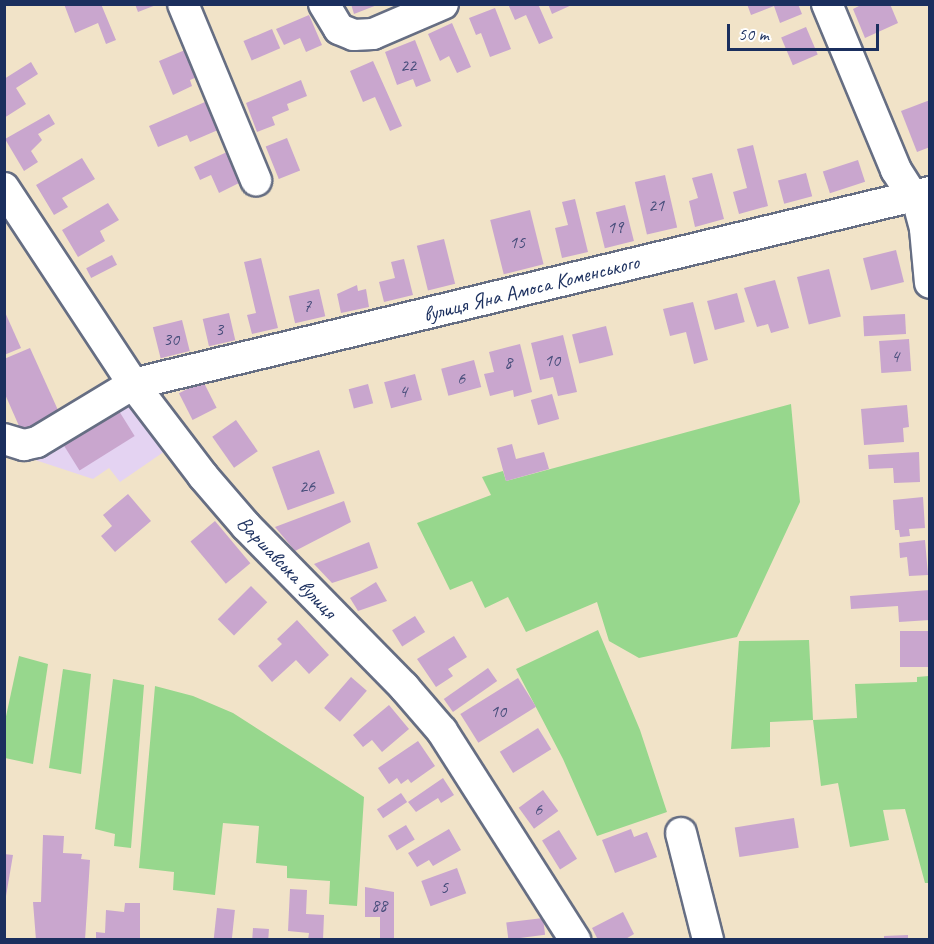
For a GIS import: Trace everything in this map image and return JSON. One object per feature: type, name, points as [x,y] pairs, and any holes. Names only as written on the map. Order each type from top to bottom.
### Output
[{"type":"street","points":[[183,4],[256,180]]},
{"type":"street","points":[[324,4],[339,29],[354,35],[373,34],[443,4]]},
{"type":"street","points":[[827,4],[896,170],[921,194],[930,283]]},
{"type":"street","name":"Варшавська вулиця","points":[[4,188],[134,384],[246,526],[404,687],[442,731],[575,939]]},
{"type":"street","name":"вулиця Яна Амоса Коменського","points":[[4,439],[24,445],[37,442],[134,384],[921,194]]},
{"type":"street","points":[[681,833],[708,939]]},
{"type":"shaded area","points":[[127,394],[168,449],[120,482],[109,468],[93,479],[20,455]]},
{"type":"green space","points":[[791,404],[800,502],[737,637],[639,658],[609,641],[597,602],[526,632],[508,597],[485,608],[472,581],[450,590],[417,523],[491,495],[482,477],[503,471],[506,481]]},
{"type":"green space","points":[[598,630],[640,730],[667,812],[597,836],[563,759],[516,669]]},
{"type":"green space","points":[[809,640],[813,720],[770,722],[770,747],[731,749],[739,641]]},
{"type":"green space","points":[[19,656],[48,664],[33,764],[5,758],[5,721]]},
{"type":"green space","points":[[63,669],[91,674],[81,774],[49,768]]},
{"type":"green space","points":[[929,676],[929,883],[925,883],[905,809],[883,810],[889,840],[850,847],[838,783],[821,786],[813,720],[857,718],[855,684],[917,682],[917,677]]},
{"type":"green space","points":[[113,679],[144,685],[131,848],[114,846],[115,834],[95,829]]},
{"type":"green space","points":[[155,686],[193,696],[233,713],[364,797],[357,906],[329,904],[330,881],[287,878],[287,866],[256,863],[259,826],[223,823],[215,895],[173,890],[174,872],[139,868]]},
{"type":"building","points":[[64,4],[101,4],[116,40],[106,44],[98,23],[75,33]]},
{"type":"building","points":[[135,4],[156,4],[156,5],[138,12]]},
{"type":"building","points":[[351,4],[377,4],[377,5],[354,14]]},
{"type":"building","points":[[508,4],[538,4],[553,38],[539,44],[526,15],[515,20]]},
{"type":"building","points":[[548,4],[574,4],[552,14]]},
{"type":"building","points":[[747,4],[798,4],[802,14],[780,23],[774,6],[751,15]]},
{"type":"building","points":[[863,4],[890,4],[898,23],[865,38],[853,9]]},
{"type":"building","points":[[495,8],[511,49],[490,57],[481,33],[476,35],[469,18]]},
{"type":"building","points":[[309,15],[322,45],[306,52],[300,38],[284,45],[276,29]]},
{"type":"building","points":[[452,23],[471,67],[457,73],[449,56],[440,61],[428,34]]},
{"type":"building","points":[[806,27],[818,55],[793,65],[781,38]]},
{"type":"building","points":[[272,29],[280,48],[252,60],[243,41]]},
{"type":"building","points":[[415,40],[431,81],[416,87],[413,79],[397,85],[385,52]]},
{"type":"building","points":[[185,50],[197,77],[190,80],[192,86],[173,95],[159,61]]},
{"type":"building","points":[[373,61],[402,126],[390,131],[375,97],[363,102],[350,71]]},
{"type":"building","points":[[31,62],[38,74],[16,88],[26,104],[4,118],[4,79]]},
{"type":"building","points":[[301,80],[307,96],[287,104],[289,110],[272,117],[275,125],[257,132],[246,103]]},
{"type":"building","points":[[930,100],[930,147],[917,152],[901,111]]},
{"type":"building","points":[[205,102],[218,130],[190,142],[187,135],[158,147],[149,126]]},
{"type":"building","points":[[49,114],[55,124],[38,134],[42,140],[31,151],[38,162],[24,171],[5,139]]},
{"type":"building","points":[[287,138],[300,170],[279,179],[266,147]]},
{"type":"building","points":[[753,145],[768,206],[739,214],[733,192],[747,188],[737,149]]},
{"type":"building","points":[[227,152],[241,182],[219,193],[211,175],[200,180],[194,167]]},
{"type":"building","points":[[82,158],[95,179],[62,198],[68,207],[54,215],[36,185]]},
{"type":"building","points":[[858,160],[865,182],[830,193],[823,171]]},
{"type":"building","points":[[712,173],[724,219],[695,227],[689,201],[698,198],[692,178]]},
{"type":"building","points":[[806,173],[812,196],[784,204],[778,181]]},
{"type":"building","points":[[665,175],[677,228],[647,235],[635,182]]},
{"type":"building","points":[[575,199],[588,252],[562,258],[555,228],[568,225],[562,202]]},
{"type":"building","points":[[108,203],[119,220],[100,231],[105,241],[78,257],[62,230]]},
{"type":"building","points":[[625,205],[634,241],[605,248],[596,212]]},
{"type":"building","points":[[530,210],[544,264],[504,274],[490,220]]},
{"type":"building","points":[[444,239],[455,284],[428,290],[417,246]]},
{"type":"building","points":[[896,250],[904,282],[871,290],[863,258]]},
{"type":"building","points":[[112,255],[117,265],[91,278],[86,268]]},
{"type":"building","points":[[261,258],[278,328],[252,334],[247,315],[256,313],[244,262]]},
{"type":"building","points":[[404,259],[413,295],[384,302],[379,282],[395,278],[391,262]]},
{"type":"building","points":[[829,269],[841,317],[809,325],[797,277]]},
{"type":"building","points":[[775,280],[789,328],[771,333],[768,324],[757,327],[744,288]]},
{"type":"building","points":[[357,285],[358,291],[366,289],[369,307],[341,313],[337,294]]},
{"type":"building","points":[[319,289],[325,316],[295,323],[289,296]]},
{"type":"building","points":[[737,293],[745,322],[715,330],[707,301]]},
{"type":"building","points":[[693,302],[708,360],[694,364],[686,332],[670,336],[663,309]]},
{"type":"building","points":[[4,310],[21,348],[4,355]]},
{"type":"building","points":[[229,313],[235,340],[209,346],[203,319]]},
{"type":"building","points":[[905,314],[906,334],[864,336],[863,316]]},
{"type":"building","points":[[182,320],[190,351],[161,358],[153,327]]},
{"type":"building","points":[[606,326],[613,355],[579,364],[572,334]]},
{"type":"building","points":[[563,335],[577,392],[558,396],[553,377],[540,380],[531,343]]},
{"type":"building","points":[[909,339],[911,371],[881,373],[879,341]]},
{"type":"building","points":[[520,344],[532,392],[514,397],[513,390],[490,396],[484,374],[494,372],[489,352]]},
{"type":"building","points":[[30,348],[62,419],[23,435],[4,392],[4,359]]},
{"type":"building","points":[[474,360],[481,387],[448,396],[441,369]]},
{"type":"building","points":[[415,374],[422,400],[391,408],[384,382]]},
{"type":"building","points":[[203,381],[217,408],[193,420],[179,393]]},
{"type":"building","points":[[368,384],[373,403],[354,408],[349,389]]},
{"type":"building","points":[[552,394],[559,419],[538,425],[531,400]]},
{"type":"building","points":[[114,403],[135,436],[80,471],[59,437]]},
{"type":"building","points":[[907,405],[909,427],[903,428],[904,442],[864,445],[861,409]]},
{"type":"building","points":[[236,420],[258,451],[234,468],[212,437]]},
{"type":"building","points":[[512,444],[516,459],[544,452],[549,469],[506,481],[497,448]]},
{"type":"building","points":[[319,450],[335,493],[288,510],[272,467]]},
{"type":"building","points":[[919,452],[920,482],[894,483],[893,468],[869,469],[868,455]]},
{"type":"building","points":[[128,494],[151,521],[115,552],[101,536],[112,526],[103,515]]},
{"type":"building","points":[[923,497],[925,528],[909,529],[910,536],[900,537],[899,530],[895,530],[893,500]]},
{"type":"building","points":[[344,501],[351,522],[295,551],[275,527]]},
{"type":"building","points":[[215,521],[250,563],[226,584],[190,542]]},
{"type":"building","points":[[925,540],[928,575],[909,576],[907,557],[900,558],[899,543]]},
{"type":"building","points":[[369,542],[378,568],[332,583],[314,564]]},
{"type":"building","points":[[376,582],[387,601],[358,611],[350,598]]},
{"type":"building","points":[[251,586],[267,602],[234,635],[218,619]]},
{"type":"building","points":[[930,590],[930,620],[899,622],[898,606],[851,609],[850,596]]},
{"type":"building","points":[[415,616],[425,632],[402,646],[392,630]]},
{"type":"building","points":[[297,620],[329,655],[309,674],[296,660],[272,682],[258,666],[282,644],[277,639]]},
{"type":"building","points":[[900,631],[930,631],[930,667],[900,667]]},
{"type":"building","points":[[454,636],[467,657],[448,669],[453,676],[436,687],[417,659]]},
{"type":"building","points":[[488,668],[497,681],[453,712],[444,699]]},
{"type":"building","points":[[351,677],[367,691],[340,722],[324,708]]},
{"type":"building","points":[[518,678],[536,707],[478,743],[460,714]]},
{"type":"building","points":[[389,705],[409,729],[382,752],[372,740],[363,747],[353,735]]},
{"type":"building","points":[[538,728],[551,749],[513,773],[500,752]]},
{"type":"building","points":[[418,741],[435,766],[411,783],[408,779],[401,784],[397,778],[389,784],[378,768]]},
{"type":"building","points":[[443,778],[454,795],[441,803],[438,798],[416,812],[408,802]]},
{"type":"building","points":[[543,790],[558,811],[534,829],[519,808]]},
{"type":"building","points":[[401,793],[407,802],[383,818],[377,809]]},
{"type":"building","points":[[794,818],[799,848],[739,857],[735,827]]},
{"type":"building","points":[[406,825],[415,840],[397,850],[388,836]]},
{"type":"building","points":[[449,829],[461,850],[433,866],[429,860],[417,867],[408,853]]},
{"type":"building","points":[[631,829],[634,837],[647,832],[657,857],[615,873],[602,840]]},
{"type":"building","points":[[559,830],[577,859],[560,869],[542,841]]},
{"type":"building","points":[[43,835],[64,836],[63,853],[82,854],[81,859],[90,860],[85,940],[36,940],[33,902],[41,902]]},
{"type":"building","points":[[4,854],[13,855],[6,896],[4,896]]},
{"type":"building","points":[[457,868],[466,893],[431,906],[421,881]]},
{"type":"building","points":[[365,887],[394,892],[394,940],[380,940],[380,917],[365,917]]},
{"type":"building","points":[[290,889],[307,890],[306,914],[324,915],[323,940],[308,940],[309,933],[288,931]]},
{"type":"building","points":[[125,903],[140,903],[140,940],[96,940],[96,932],[105,933],[106,910],[124,912]]},
{"type":"building","points":[[217,908],[235,910],[232,940],[214,940]]},
{"type":"building","points":[[623,912],[634,934],[624,940],[598,940],[592,928]]},
{"type":"building","points":[[543,918],[545,935],[508,939],[506,923]]},
{"type":"building","points":[[253,928],[269,929],[268,940],[252,940]]},
{"type":"building","points":[[908,935],[908,940],[884,940],[884,936]]}]
